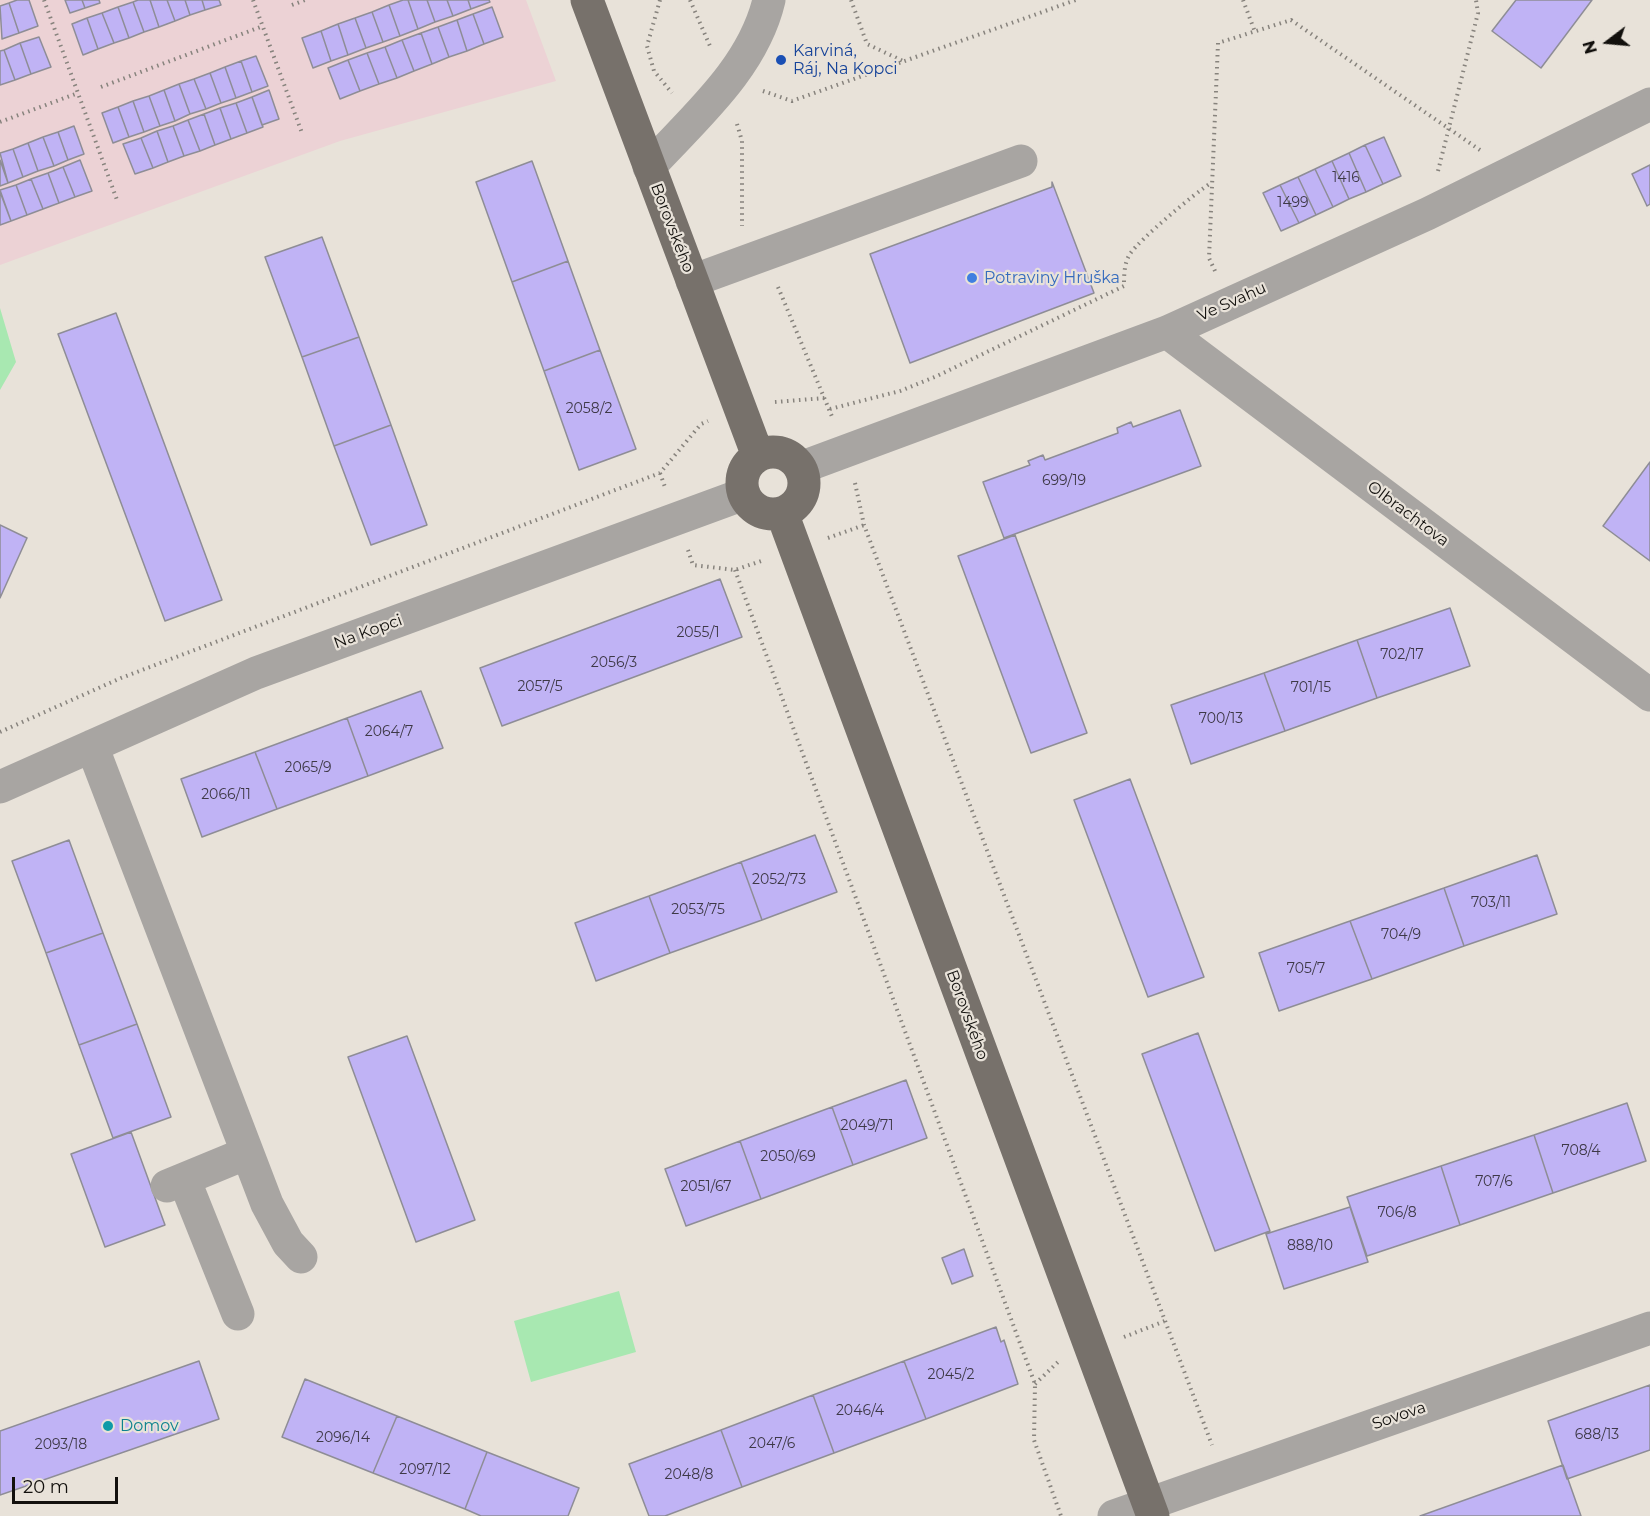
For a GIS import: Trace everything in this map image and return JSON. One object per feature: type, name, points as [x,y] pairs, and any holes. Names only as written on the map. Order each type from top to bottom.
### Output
[{"type":"main road","name":"Borovského","points":[[587,0],[758,456]]},
{"type":"main road","points":[[775,452],[784,454],[800,468],[803,489],[792,507],[782,513],[762,512],[753,507],[744,494],[742,481],[744,471],[749,463],[758,456],[775,452]]},
{"type":"main road","name":"Borovského","points":[[782,513],[1150,1510]]},
{"type":"street","points":[[649,167],[727,84],[760,31],[769,0]]},
{"type":"street","name":"Ve Svahu","points":[[800,468],[1167,332],[1427,214],[1650,104]]},
{"type":"street","points":[[692,281],[1021,161]]},
{"type":"street","name":"Olbrachtova","points":[[1167,332],[1650,695]]},
{"type":"street","name":"Na Kopci","points":[[0,787],[256,673],[744,494]]},
{"type":"street","points":[[92,746],[267,1204],[288,1243],[301,1257]]},
{"type":"street","points":[[237,1314],[175,1182],[248,1153]]},
{"type":"street","name":"Sovova","points":[[1114,1516],[1150,1510],[1224,1477],[1650,1328]]},
{"type":"path","points":[[44,0],[117,200]]},
{"type":"path","points":[[253,0],[302,133]]},
{"type":"path","points":[[292,5],[305,0]]},
{"type":"path","points":[[660,0],[647,46],[654,71],[669,90],[742,141]]},
{"type":"path","points":[[690,0],[727,84],[742,141],[742,239],[753,258],[772,276],[845,450],[858,493],[864,525],[1224,1477]]},
{"type":"path","points":[[851,0],[867,44],[904,62]]},
{"type":"path","points":[[759,90],[792,101],[1076,0]]},
{"type":"path","points":[[1243,0],[1255,32]]},
{"type":"path","points":[[1427,214],[1478,13],[1476,0]]},
{"type":"path","points":[[1230,303],[1209,258],[1218,43],[1291,20],[1448,129],[1514,171]]},
{"type":"path","points":[[101,87],[263,26]]},
{"type":"path","points":[[0,122],[78,93]]},
{"type":"path","points":[[829,409],[900,391],[937,376],[1124,286],[1124,272],[1130,254],[1196,192],[1212,183]]},
{"type":"path","points":[[0,732],[121,678],[660,473]]},
{"type":"path","points":[[735,570],[1035,1384],[1034,1440],[1061,1516]]},
{"type":"shaded area","points":[[0,0],[526,0],[556,81],[340,141],[0,265]]},
{"type":"green space","points":[[0,308],[16,362],[0,390]]},
{"type":"green space","points":[[619,1291],[636,1352],[531,1382],[514,1321]]},
{"type":"building","points":[[29,0],[38,26],[19,33],[9,3]]},
{"type":"building","points":[[65,0],[82,0],[85,8],[70,13]]},
{"type":"building","points":[[82,0],[99,0],[100,3],[85,8]]},
{"type":"building","points":[[150,0],[159,27],[144,32],[133,2]]},
{"type":"building","points":[[150,0],[167,0],[175,21],[159,27]]},
{"type":"building","points":[[167,0],[185,0],[190,15],[175,21]]},
{"type":"building","points":[[185,0],[202,0],[205,10],[190,15]]},
{"type":"building","points":[[202,0],[219,0],[221,5],[205,10]]},
{"type":"building","points":[[408,0],[418,29],[400,36],[389,5]]},
{"type":"building","points":[[408,0],[427,0],[435,22],[418,29]]},
{"type":"building","points":[[427,0],[447,0],[453,16],[435,22]]},
{"type":"building","points":[[447,0],[468,0],[471,9],[453,16]]},
{"type":"building","points":[[468,0],[489,0],[490,2],[471,9]]},
{"type":"building","points":[[1516,0],[1592,0],[1541,68],[1492,31]]},
{"type":"building","points":[[133,2],[144,32],[129,38],[118,7]]},
{"type":"building","points":[[9,3],[19,33],[2,39],[0,6]]},
{"type":"building","points":[[389,5],[400,36],[383,42],[372,12]]},
{"type":"building","points":[[118,7],[129,38],[114,43],[102,13]]},
{"type":"building","points":[[492,7],[503,37],[484,44],[473,14]]},
{"type":"building","points":[[372,12],[383,42],[366,48],[355,18]]},
{"type":"building","points":[[102,13],[114,43],[98,49],[87,18]]},
{"type":"building","points":[[473,14],[484,44],[467,51],[457,20]]},
{"type":"building","points":[[87,18],[98,49],[83,55],[72,24]]},
{"type":"building","points":[[355,18],[366,48],[348,55],[338,24]]},
{"type":"building","points":[[457,20],[467,51],[449,57],[438,27]]},
{"type":"building","points":[[338,24],[348,55],[331,61],[321,31]]},
{"type":"building","points":[[438,27],[449,57],[432,64],[421,33]]},
{"type":"building","points":[[321,31],[331,61],[313,68],[302,38]]},
{"type":"building","points":[[421,33],[432,64],[414,71],[402,40]]},
{"type":"building","points":[[39,37],[51,67],[31,74],[20,43]]},
{"type":"building","points":[[402,40],[414,71],[397,78],[385,47]]},
{"type":"building","points":[[20,43],[31,74],[15,80],[4,50]]},
{"type":"building","points":[[385,47],[397,78],[379,84],[367,53]]},
{"type":"building","points":[[4,50],[15,80],[0,85],[0,51]]},
{"type":"building","points":[[367,53],[379,84],[360,91],[348,60]]},
{"type":"building","points":[[256,56],[268,86],[252,92],[241,61]]},
{"type":"building","points":[[348,60],[360,91],[340,99],[328,68]]},
{"type":"building","points":[[241,61],[252,92],[236,98],[225,67]]},
{"type":"building","points":[[225,67],[236,98],[221,103],[210,73]]},
{"type":"building","points":[[210,73],[221,103],[206,109],[194,79]]},
{"type":"building","points":[[194,79],[206,109],[190,114],[179,84]]},
{"type":"building","points":[[179,84],[190,114],[175,121],[164,90]]},
{"type":"building","points":[[164,90],[175,121],[160,126],[149,96]]},
{"type":"building","points":[[269,90],[279,119],[262,125],[252,97]]},
{"type":"building","points":[[149,96],[160,126],[144,132],[133,101]]},
{"type":"building","points":[[252,97],[263,127],[247,133],[236,103]]},
{"type":"building","points":[[133,101],[144,132],[129,137],[118,107]]},
{"type":"building","points":[[236,103],[247,133],[231,139],[220,108]]},
{"type":"building","points":[[118,107],[129,137],[113,143],[102,113]]},
{"type":"building","points":[[220,108],[231,139],[215,145],[204,114]]},
{"type":"building","points":[[204,114],[215,145],[200,151],[188,120]]},
{"type":"building","points":[[188,120],[200,151],[184,156],[173,126]]},
{"type":"building","points":[[74,126],[84,154],[68,160],[58,132]]},
{"type":"building","points":[[173,126],[184,156],[168,162],[157,131]]},
{"type":"building","points":[[157,131],[168,162],[153,168],[141,138]]},
{"type":"building","points":[[58,132],[68,160],[54,166],[43,137]]},
{"type":"building","points":[[43,137],[54,166],[38,171],[28,143]]},
{"type":"building","points":[[1384,137],[1401,176],[1383,184],[1365,145]]},
{"type":"building","points":[[141,138],[153,168],[135,174],[123,144]]},
{"type":"building","points":[[28,143],[38,171],[23,177],[13,149]]},
{"type":"building","points":[[1365,145],[1383,184],[1366,192],[1349,153]]},
{"type":"building","points":[[13,149],[23,177],[8,183],[0,153]]},
{"type":"building","points":[[1349,153],[1366,192],[1349,199],[1332,161]]},
{"type":"building","points":[[0,160],[8,183],[0,186]]},
{"type":"building","points":[[80,160],[92,191],[75,197],[63,167]]},
{"type":"building","points":[[532,161],[568,261],[512,282],[476,182]]},
{"type":"building","points":[[1332,161],[1349,199],[1333,207],[1315,169]]},
{"type":"building","points":[[1650,165],[1650,204],[1647,206],[1632,174]]},
{"type":"building","points":[[63,167],[75,197],[59,203],[48,173]]},
{"type":"building","points":[[1315,169],[1333,207],[1316,215],[1298,177]]},
{"type":"building","points":[[48,173],[59,203],[43,209],[31,179]]},
{"type":"building","points":[[1298,177],[1316,215],[1299,223],[1280,185]]},
{"type":"building","points":[[31,179],[43,209],[27,215],[16,185]]},
{"type":"building","points":[[1052,182],[1094,293],[910,363],[870,254],[1052,187]]},
{"type":"building","points":[[16,185],[27,215],[11,221],[0,190]]},
{"type":"building","points":[[1280,185],[1299,223],[1281,231],[1263,193]]},
{"type":"building","points":[[0,192],[11,221],[0,225]]},
{"type":"building","points":[[322,237],[359,337],[302,357],[265,257]]},
{"type":"building","points":[[568,261],[600,350],[544,371],[512,282]]},
{"type":"building","points":[[116,313],[222,600],[165,621],[58,334]]},
{"type":"building","points":[[359,337],[391,425],[334,446],[302,357]]},
{"type":"building","points":[[600,350],[636,449],[579,470],[544,371]]},
{"type":"building","points":[[1180,410],[1201,466],[1004,538],[983,482],[1030,465],[1028,461],[1043,455],[1045,460],[1118,433],[1117,428],[1131,422],[1133,427]]},
{"type":"building","points":[[391,425],[427,525],[371,545],[334,446]]},
{"type":"building","points":[[1650,462],[1650,561],[1603,526]]},
{"type":"building","points":[[0,525],[27,538],[0,598]]},
{"type":"building","points":[[1015,535],[1087,733],[1031,753],[958,556]]},
{"type":"building","points":[[720,579],[742,637],[502,726],[480,668]]},
{"type":"building","points":[[1450,608],[1470,666],[1377,698],[1357,640]]},
{"type":"building","points":[[1357,640],[1377,698],[1285,731],[1264,673]]},
{"type":"building","points":[[1264,673],[1285,731],[1191,764],[1171,705]]},
{"type":"building","points":[[421,691],[443,748],[368,776],[347,718]]},
{"type":"building","points":[[347,718],[368,776],[277,809],[255,752]]},
{"type":"building","points":[[255,752],[277,809],[202,837],[181,779]]},
{"type":"building","points":[[1130,779],[1204,977],[1148,997],[1074,800]]},
{"type":"building","points":[[815,835],[837,892],[762,920],[741,862]]},
{"type":"building","points":[[69,840],[103,933],[46,953],[12,861]]},
{"type":"building","points":[[1537,855],[1557,914],[1464,946],[1444,888]]},
{"type":"building","points":[[741,862],[762,920],[670,953],[649,896]]},
{"type":"building","points":[[1444,888],[1464,946],[1372,979],[1350,921]]},
{"type":"building","points":[[649,896],[670,953],[596,981],[575,923]]},
{"type":"building","points":[[1350,921],[1372,979],[1279,1011],[1259,953]]},
{"type":"building","points":[[103,933],[137,1024],[79,1045],[46,953]]},
{"type":"building","points":[[137,1024],[171,1117],[113,1138],[79,1045]]},
{"type":"building","points":[[1198,1033],[1270,1231],[1215,1251],[1142,1054]]},
{"type":"building","points":[[407,1036],[475,1220],[416,1242],[348,1057]]},
{"type":"building","points":[[906,1080],[927,1138],[853,1165],[832,1107]]},
{"type":"building","points":[[1627,1103],[1646,1161],[1553,1193],[1534,1135]]},
{"type":"building","points":[[832,1107],[853,1165],[761,1199],[740,1141]]},
{"type":"building","points":[[131,1132],[165,1225],[105,1247],[71,1154]]},
{"type":"building","points":[[1534,1135],[1553,1193],[1460,1225],[1441,1166]]},
{"type":"building","points":[[740,1141],[761,1199],[686,1226],[665,1169]]},
{"type":"building","points":[[1441,1166],[1460,1225],[1367,1256],[1347,1197]]},
{"type":"building","points":[[1350,1207],[1368,1262],[1284,1289],[1266,1234]]},
{"type":"building","points":[[964,1249],[973,1276],[952,1284],[942,1258]]},
{"type":"building","points":[[996,1327],[1001,1342],[1004,1340],[1018,1384],[926,1419],[904,1361]]},
{"type":"building","name":"Domov","points":[[199,1361],[219,1419],[0,1495],[0,1431]]},
{"type":"building","points":[[904,1361],[926,1419],[834,1453],[813,1395]]},
{"type":"building","points":[[305,1379],[397,1416],[373,1473],[282,1437]]},
{"type":"building","points":[[1650,1385],[1650,1450],[1567,1479],[1548,1421]]},
{"type":"building","points":[[813,1395],[834,1453],[742,1487],[721,1430]]},
{"type":"building","points":[[397,1416],[487,1452],[465,1509],[373,1473]]},
{"type":"building","points":[[721,1430],[742,1487],[665,1516],[649,1516],[629,1464]]},
{"type":"building","points":[[487,1452],[579,1488],[568,1516],[481,1516],[465,1509]]},
{"type":"building","points":[[1563,1465],[1581,1516],[1420,1516]]},
{"type":"place","name":"Karviná, Ráj, Na Kopci","points":[[781,60]]},
{"type":"place","name":"Potraviny Hruška","points":[[972,278]]},
{"type":"place","name":"Domov","points":[[108,1426]]}]
